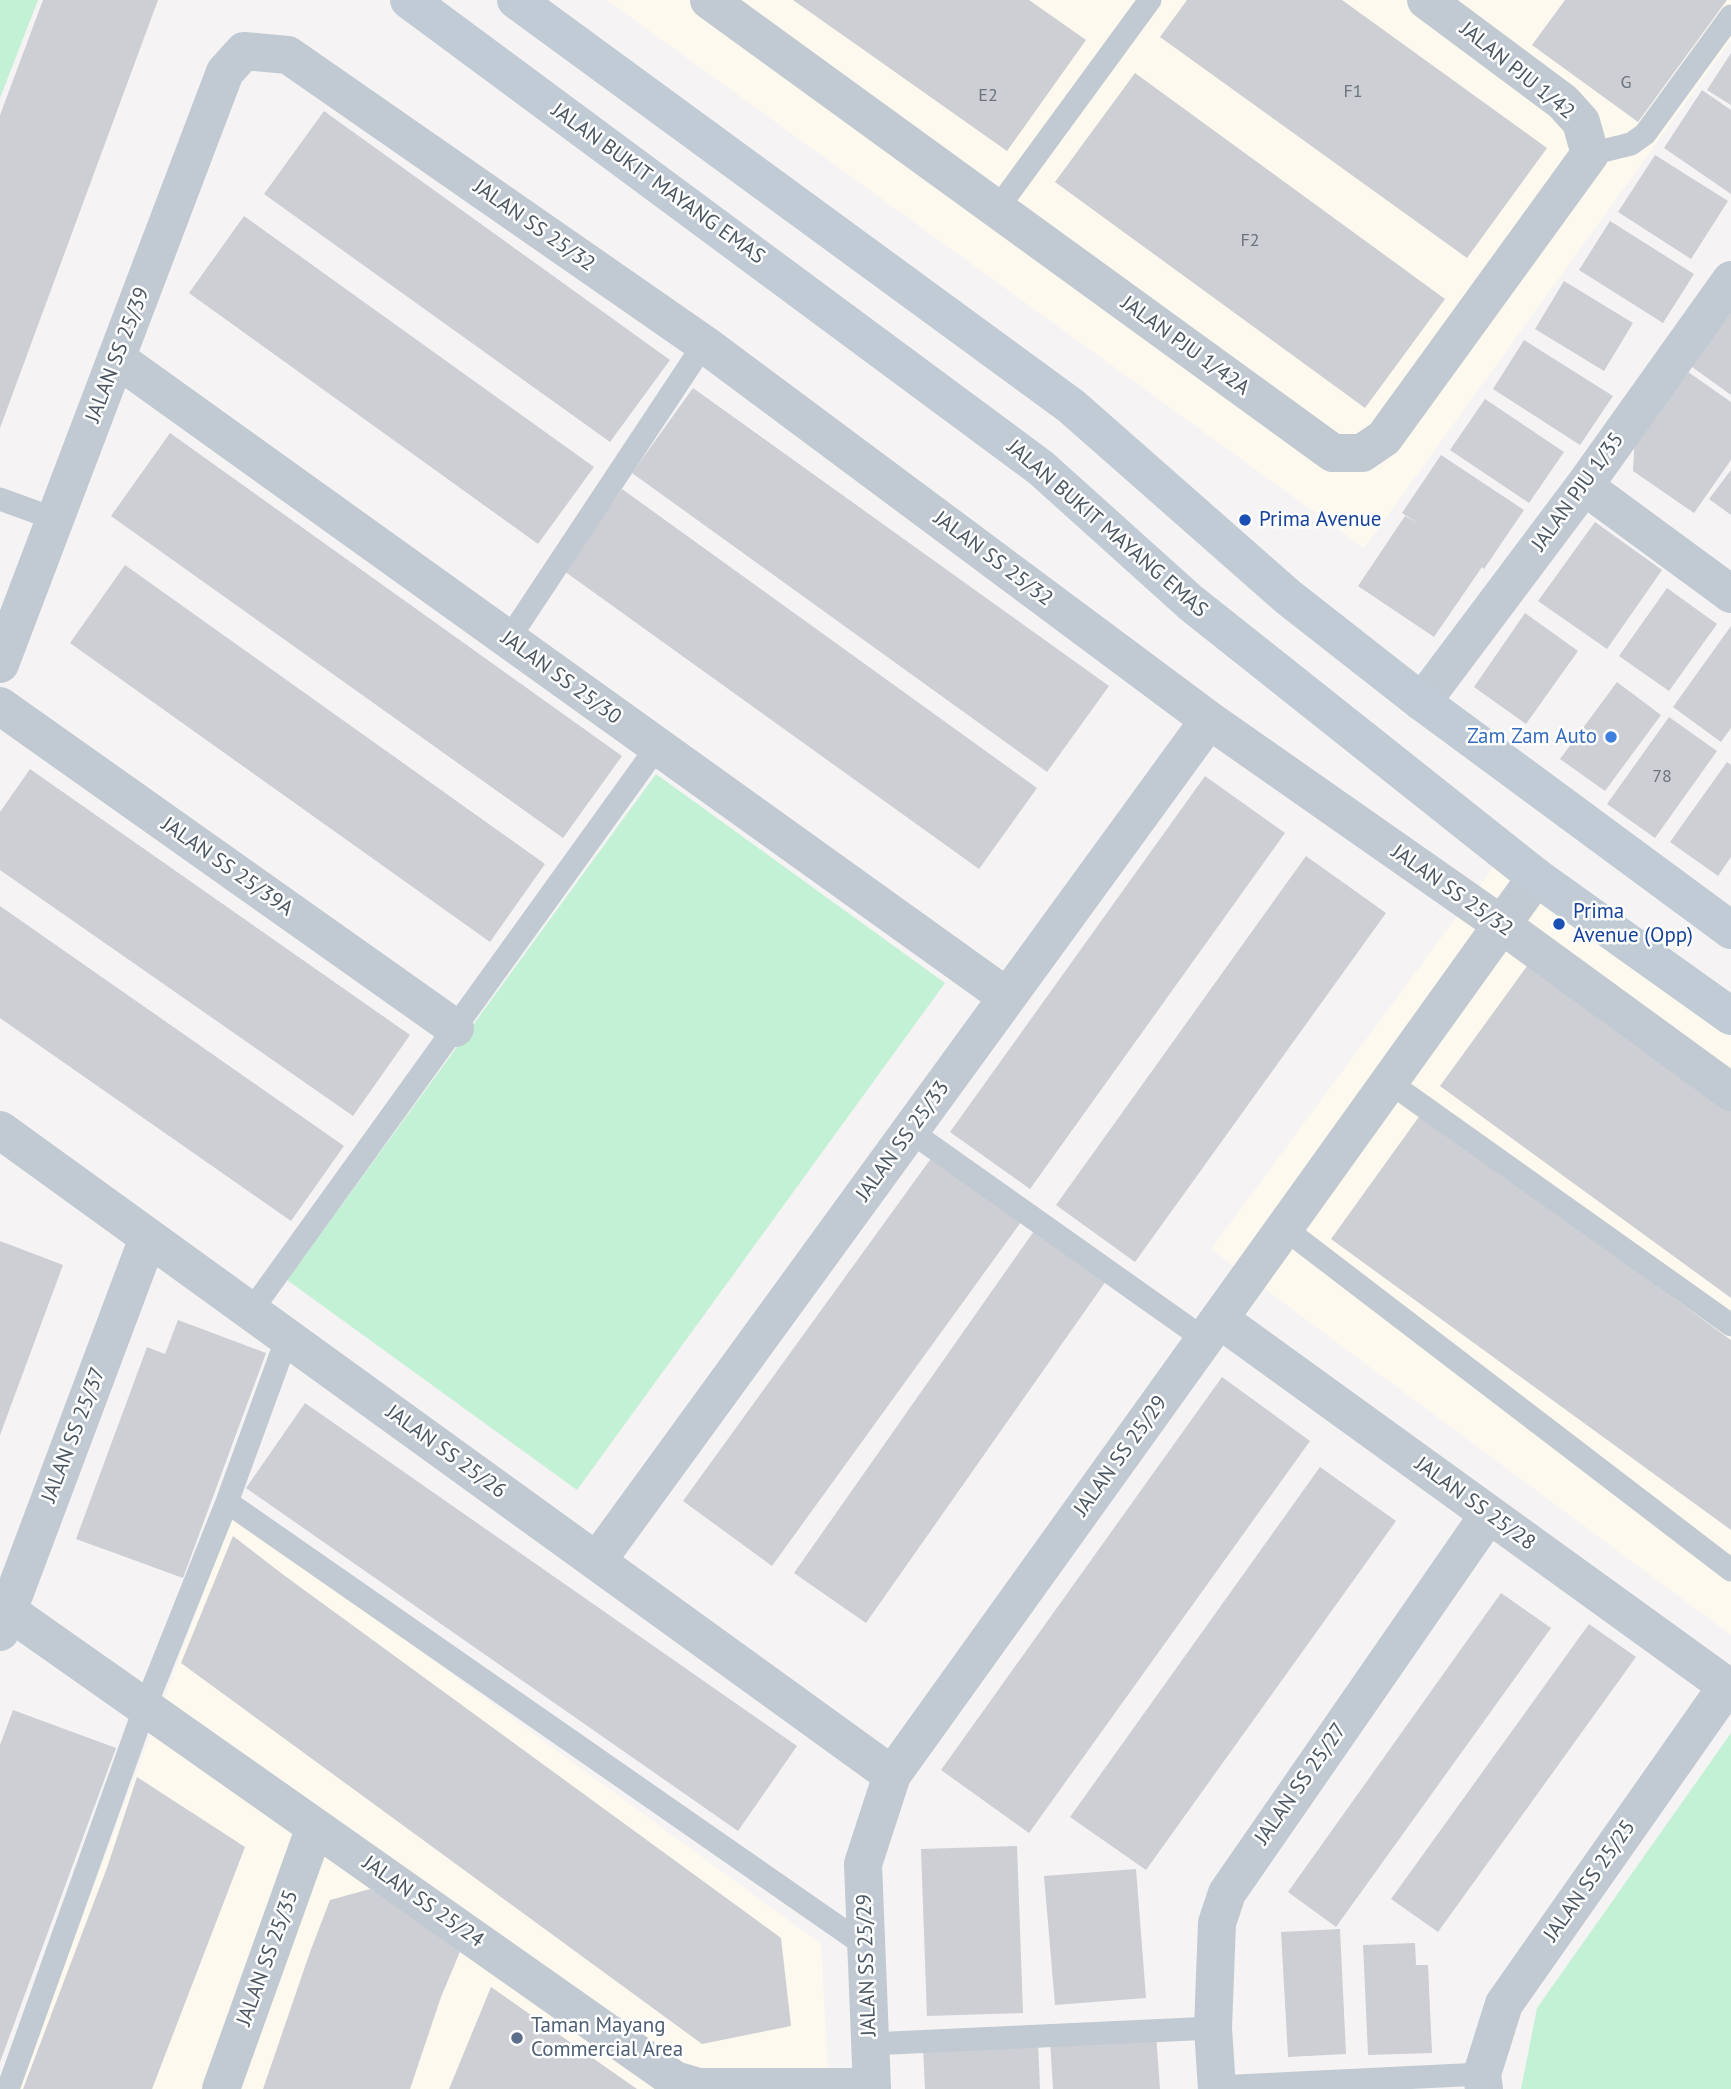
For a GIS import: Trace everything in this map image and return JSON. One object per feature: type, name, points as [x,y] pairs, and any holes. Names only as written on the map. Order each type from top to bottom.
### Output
[{"type":"main road","name":"JALAN BUKIT MAYANG EMAS","points":[[409,0],[1041,468],[1191,603],[1536,877],[1731,1016]]},
{"type":"main road","points":[[516,0],[1071,406],[1288,597],[1422,702],[1731,930]]},
{"type":"street","name":"JALAN PJU 1/42A","points":[[709,0],[1333,453],[1362,453],[1384,438],[1590,154]]},
{"type":"street","name":"JALAN PJU 1/42","points":[[1444,5],[1563,102],[1581,122],[1590,154]]},
{"type":"street","name":"JALAN SS 25/32","points":[[244,51],[288,55],[704,345],[1209,720],[1502,925],[1731,1092]]},
{"type":"street","name":"JALAN SS 25/39","points":[[0,664],[225,72],[244,51]]},
{"type":"street","name":"JALAN PJU 1/35","points":[[1422,702],[1584,486],[1731,279]]},
{"type":"street","name":"JALAN SS 25/30","points":[[116,358],[1007,997]]},
{"type":"street","points":[[1584,486],[1731,594]]},
{"type":"street","name":"JALAN SS 25/39A","points":[[0,706],[455,1028]]},
{"type":"street","name":"JALAN SS 25/33","points":[[597,1561],[1209,720]]},
{"type":"street","name":"JALAN SS 25/29","points":[[872,2088],[863,1864],[892,1775],[1536,877]]},
{"type":"street","name":"JALAN SS 25/26","points":[[0,1130],[892,1775]]},
{"type":"street","name":"JALAN SS 25/37","points":[[4,1622],[148,1238]]},
{"type":"street","name":"JALAN SS 25/28","points":[[1212,1329],[1489,1514],[1729,1687]]},
{"type":"street","name":"JALAN SS 25/27","points":[[1217,2088],[1213,2028],[1217,1923],[1227,1893],[1489,1514]]},
{"type":"street","name":"JALAN SS 25/24","points":[[4,1622],[145,1707],[676,2080],[698,2088],[872,2088]]},
{"type":"street","name":"JALAN SS 25/25","points":[[1483,2081],[1504,2004],[1729,1687]]},
{"type":"street","name":"JALAN SS 25/35","points":[[220,2089],[316,1827]]},
{"type":"lane","points":[[997,209],[1150,0]]},
{"type":"lane","points":[[1590,154],[1631,144],[1645,134],[1731,16]]},
{"type":"lane","points":[[508,640],[704,345]]},
{"type":"lane","points":[[0,499],[55,519]]},
{"type":"lane","points":[[251,1311],[657,747]]},
{"type":"lane","points":[[1389,1082],[1731,1325]]},
{"type":"lane","points":[[910,1131],[1212,1329]]},
{"type":"lane","points":[[1284,1228],[1731,1570]]},
{"type":"lane","points":[[8,2089],[145,1707],[287,1338]]},
{"type":"lane","points":[[226,1502],[867,1947]]},
{"type":"lane","points":[[870,2044],[1213,2028]]},
{"type":"lane","points":[[1217,2088],[1483,2081]]},
{"type":"shaded area","points":[[607,0],[1731,0],[1731,40],[1364,548]]},
{"type":"shaded area","points":[[1497,862],[1731,1037],[1731,1635],[1211,1249]]},
{"type":"shaded area","points":[[233,1514],[821,1944],[829,2089],[18,2089]]},
{"type":"green space","points":[[0,0],[38,0],[0,98]]},
{"type":"green space","points":[[656,774],[945,983],[577,1490],[287,1280]]},
{"type":"green space","points":[[1731,1733],[1731,2089],[1521,2089],[1537,2008]]},
{"type":"building","points":[[43,0],[158,0],[0,428],[0,115]]},
{"type":"building","points":[[793,0],[1029,0],[1086,40],[1007,151]]},
{"type":"building","points":[[1187,0],[1342,0],[1547,148],[1467,258],[1160,37]]},
{"type":"building","points":[[1565,0],[1727,0],[1638,122],[1532,45]]},
{"type":"building","points":[[1731,53],[1731,105],[1707,90]]},
{"type":"building","points":[[1135,73],[1445,299],[1365,408],[1055,182]]},
{"type":"building","points":[[1702,90],[1731,110],[1731,194],[1664,148]]},
{"type":"building","points":[[324,111],[670,360],[610,442],[264,194]]},
{"type":"building","points":[[1655,155],[1728,201],[1691,259],[1618,212]]},
{"type":"building","points":[[244,216],[594,467],[538,544],[189,293]]},
{"type":"building","points":[[1610,221],[1694,274],[1663,323],[1579,270]]},
{"type":"building","points":[[1564,281],[1633,323],[1604,371],[1535,329]]},
{"type":"building","points":[[1731,297],[1731,395],[1681,359]]},
{"type":"building","points":[[1524,340],[1613,396],[1580,445],[1493,389]]},
{"type":"building","points":[[1681,367],[1731,402],[1731,460],[1694,513],[1633,471],[1635,432]]},
{"type":"building","points":[[693,388],[1109,686],[1047,772],[632,473]]},
{"type":"building","points":[[1485,399],[1564,452],[1529,503],[1450,450]]},
{"type":"building","points":[[170,433],[622,756],[563,838],[111,516]]},
{"type":"building","points":[[1441,455],[1524,510],[1434,637],[1358,586],[1405,516],[1417,523],[1402,513]]},
{"type":"building","points":[[1731,470],[1731,515],[1709,499]]},
{"type":"building","points":[[622,489],[1037,788],[979,869],[564,571]]},
{"type":"building","points":[[1595,522],[1662,570],[1607,649],[1538,601]]},
{"type":"building","points":[[125,565],[545,864],[490,942],[70,643]]},
{"type":"building","points":[[1667,588],[1717,624],[1669,691],[1619,656]]},
{"type":"building","points":[[1525,613],[1578,651],[1526,724],[1474,687]]},
{"type":"building","points":[[1731,626],[1731,728],[1721,742],[1673,707]]},
{"type":"building","name":"Zam Zam Auto","points":[[1617,682],[1661,715],[1605,791],[1560,759]]},
{"type":"building","points":[[1669,717],[1717,751],[1655,838],[1607,804]]},
{"type":"building","points":[[1727,762],[1731,765],[1731,857],[1718,876],[1670,842]]},
{"type":"building","points":[[30,769],[410,1035],[353,1116],[0,870],[0,812]]},
{"type":"building","points":[[1205,776],[1285,833],[1030,1189],[950,1132]]},
{"type":"building","points":[[1306,856],[1386,913],[1135,1262],[1056,1205]]},
{"type":"building","points":[[0,906],[344,1146],[291,1221],[0,1018]]},
{"type":"building","points":[[1530,962],[1731,1108],[1731,1298],[1440,1086]]},
{"type":"building","points":[[1421,1114],[1731,1340],[1731,1530],[1331,1239]]},
{"type":"building","points":[[932,1157],[1021,1222],[772,1566],[683,1501]]},
{"type":"building","points":[[1034,1231],[1106,1281],[866,1623],[794,1573]]},
{"type":"building","points":[[0,1241],[63,1265],[0,1435]]},
{"type":"building","points":[[178,1320],[266,1353],[183,1578],[76,1539],[147,1347],[165,1354]]},
{"type":"building","points":[[1222,1377],[1310,1441],[1029,1833],[941,1770]]},
{"type":"building","points":[[305,1403],[797,1746],[738,1831],[246,1488]]},
{"type":"building","points":[[1320,1467],[1396,1521],[1146,1870],[1070,1817]]},
{"type":"building","points":[[233,1536],[781,1938],[791,2026],[702,2044],[181,1663]]},
{"type":"building","points":[[1501,1593],[1551,1628],[1336,1927],[1288,1892]]},
{"type":"building","points":[[1589,1624],[1636,1657],[1438,1932],[1391,1899]]},
{"type":"building","points":[[13,1710],[116,1748],[0,2062],[0,1745]]},
{"type":"building","points":[[137,1777],[245,1847],[152,2089],[23,2089],[108,1865]]},
{"type":"building","points":[[1017,1846],[1023,2013],[927,2016],[921,1849]]},
{"type":"building","points":[[1136,1869],[1146,1998],[1055,2005],[1044,1876]]},
{"type":"building","points":[[370,1889],[462,1947],[441,1997],[410,2089],[263,2089],[330,1900]]},
{"type":"building","points":[[1340,1929],[1346,2054],[1288,2057],[1281,1932]]},
{"type":"building","points":[[1415,1943],[1416,1965],[1428,1965],[1432,2053],[1368,2055],[1363,1945]]},
{"type":"building","name":"Taman Mayang Commercial Area","points":[[491,1987],[637,2089],[449,2089]]},
{"type":"building","points":[[1156,2034],[1160,2089],[1053,2089],[1050,2040]]},
{"type":"building","points":[[1038,2040],[1040,2089],[925,2089],[923,2045]]},
{"type":"place","name":"Prima Avenue","points":[[1245,520]]},
{"type":"place","name":"Zam Zam Auto","points":[[1611,737]]},
{"type":"place","name":"Prima Avenue (Opp)","points":[[1559,924]]},
{"type":"place","name":"Taman Mayang Commercial Area","points":[[517,2038]]}]
